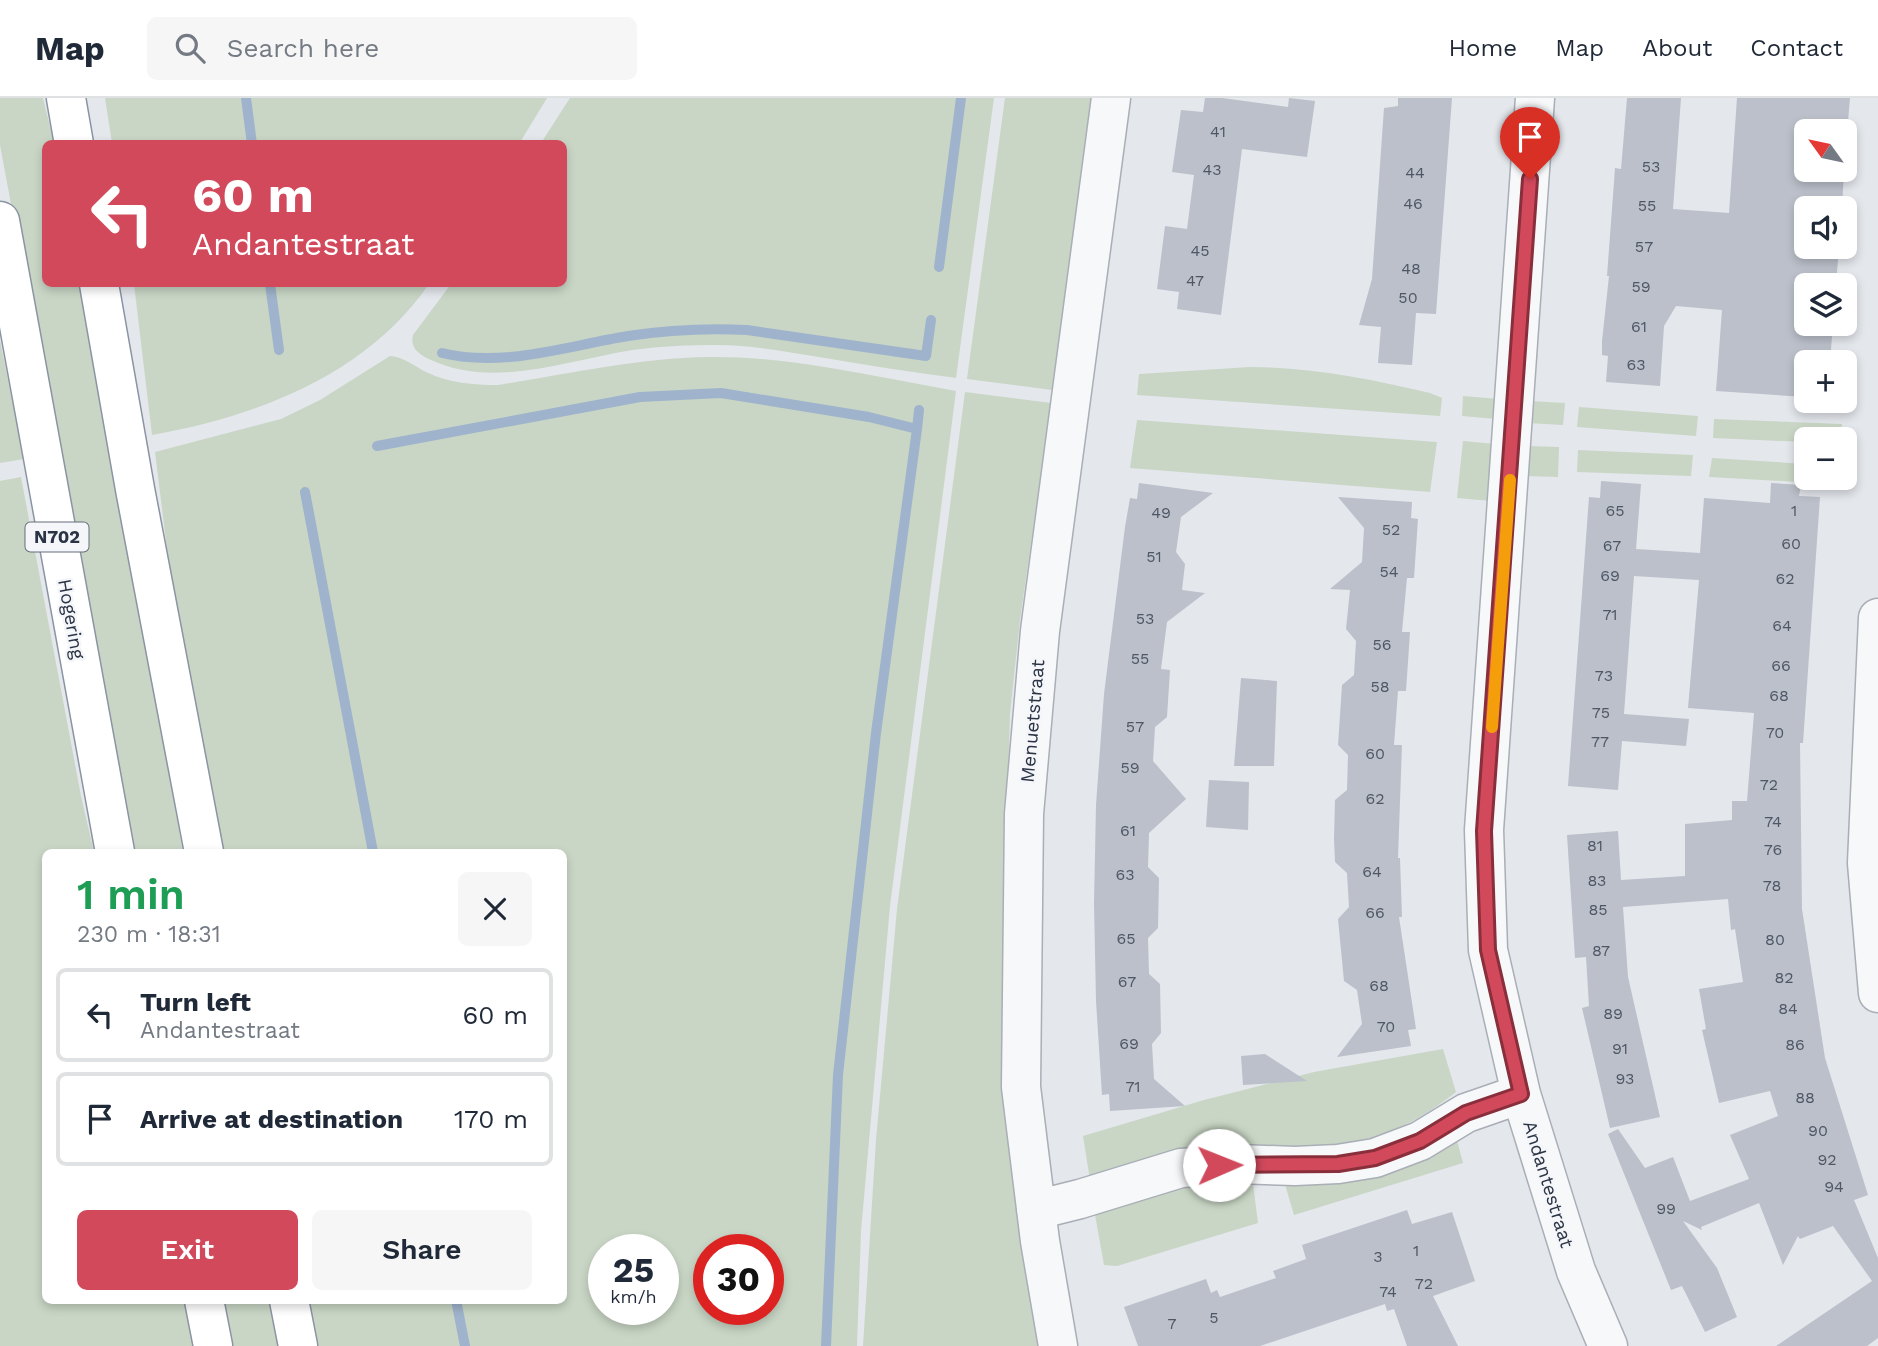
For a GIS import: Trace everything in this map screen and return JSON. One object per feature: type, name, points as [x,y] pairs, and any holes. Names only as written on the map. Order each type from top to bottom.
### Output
[{"type":"highway","points":[[66,98],[73,140]]},
{"type":"highway","name":"Hogering","points":[[0,221],[114,849]]},
{"type":"highway","points":[[100,287],[203,849]]},
{"type":"highway","points":[[205,1304],[213,1346]]},
{"type":"highway","points":[[290,1304],[298,1346]]},
{"type":"street","name":"Menuetstraat","points":[[1058,1346],[1036,1210],[1021,1087],[1024,814],[1040,631],[1111,98]]},
{"type":"street","name":"Andantestraat","points":[[1535,98],[1484,831],[1488,950],[1521,1094],[1576,1271],[1608,1346]]},
{"type":"street","points":[[1878,618],[1867,863],[1878,993]]},
{"type":"street","points":[[1036,1210],[1181,1168],[1238,1164],[1338,1164],[1375,1158],[1420,1141],[1466,1113],[1521,1094]]},
{"type":"green space","points":[[0,98],[43,98],[53,140],[42,140],[42,287],[81,287],[182,849],[131,849],[0,145]]},
{"type":"green space","points":[[105,98],[547,98],[521,140],[112,140]]},
{"type":"green space","points":[[570,98],[994,98],[956,378],[731,345],[644,349],[530,370],[504,372],[453,368],[421,355],[414,347],[413,335],[449,287],[567,287],[567,140],[543,140]]},
{"type":"green space","points":[[1005,98],[1092,98],[1052,390],[967,379]]},
{"type":"green space","points":[[134,287],[427,287],[403,316],[374,343],[342,367],[307,386],[270,403],[231,416],[152,435]]},
{"type":"green space","points":[[0,340],[24,459],[0,463]]},
{"type":"green space","points":[[390,356],[443,379],[479,385],[498,385],[629,363],[709,357],[802,364],[956,391],[890,906],[861,1231],[857,1346],[316,1346],[309,1304],[567,1304],[567,849],[220,849],[177,630],[155,452],[281,419],[320,400]]},
{"type":"green space","points":[[1250,367],[1341,375],[1430,393],[1442,398],[1440,416],[1137,395],[1139,374]]},
{"type":"green space","points":[[965,392],[1051,403],[1020,620],[1010,714],[1007,814],[1042,1346],[863,1346],[876,1140],[897,909]]},
{"type":"green space","points":[[1463,396],[1499,399],[1497,419],[1462,416]]},
{"type":"green space","points":[[1529,401],[1565,403],[1563,425],[1528,423]]},
{"type":"green space","points":[[1579,407],[1698,416],[1696,436],[1577,427]]},
{"type":"green space","points":[[1714,419],[1842,424],[1842,427],[1794,427],[1794,441],[1713,438]]},
{"type":"green space","points":[[1137,420],[1437,442],[1430,492],[1130,468]]},
{"type":"green space","points":[[1463,441],[1495,444],[1491,501],[1457,498]]},
{"type":"green space","points":[[1527,446],[1559,447],[1558,477],[1525,476]]},
{"type":"green space","points":[[1578,450],[1693,455],[1691,476],[1577,472]]},
{"type":"green space","points":[[1712,458],[1794,463],[1794,482],[1709,477]]},
{"type":"green space","points":[[21,477],[93,849],[42,849],[42,1304],[188,1304],[197,1346],[0,1346],[0,481]]},
{"type":"green space","points":[[1443,1049],[1456,1092],[1421,1116],[1385,1133],[1346,1144],[1326,1146],[1226,1146],[1090,1180],[1083,1136],[1204,1100],[1314,1072]]},
{"type":"green space","points":[[1455,1133],[1463,1163],[1294,1215],[1284,1181]]},
{"type":"green space","points":[[1252,1176],[1258,1223],[1117,1266],[1104,1265],[1094,1209],[1115,1195]]},
{"type":"green space","points":[[224,1304],[274,1304],[282,1346],[232,1346]]},
{"type":"building","points":[[1205,98],[1288,107],[1289,98],[1315,101],[1307,157],[1242,149],[1221,315],[1177,309],[1179,292],[1157,289],[1165,226],[1187,229],[1194,175],[1172,172],[1181,110],[1203,112]]},
{"type":"building","points":[[1398,98],[1452,98],[1436,314],[1416,313],[1412,365],[1378,363],[1381,327],[1359,325],[1372,279],[1384,108],[1398,106]]},
{"type":"building","points":[[1627,98],[1681,98],[1673,209],[1729,213],[1737,98],[1850,98],[1848,119],[1794,119],[1794,182],[1843,182],[1843,196],[1794,196],[1794,259],[1838,259],[1837,273],[1794,273],[1794,336],[1832,336],[1831,350],[1794,350],[1794,396],[1716,391],[1722,310],[1676,306],[1664,326],[1660,386],[1606,382],[1608,356],[1602,355],[1602,341],[1609,276],[1615,168],[1621,169]]},
{"type":"building","points":[[1601,481],[1641,484],[1636,549],[1700,553],[1704,498],[1770,503],[1771,483],[1794,485],[1794,490],[1800,490],[1799,496],[1820,497],[1803,743],[1800,743],[1802,909],[1825,1058],[1868,1195],[1854,1200],[1878,1258],[1878,1338],[1867,1346],[1776,1346],[1872,1281],[1833,1226],[1800,1239],[1798,1236],[1783,1265],[1759,1203],[1701,1227],[1702,1230],[1683,1221],[1717,1268],[1737,1317],[1705,1332],[1682,1286],[1671,1290],[1608,1134],[1618,1129],[1645,1168],[1673,1157],[1690,1201],[1749,1179],[1730,1135],[1778,1116],[1770,1091],[1719,1103],[1702,1030],[1706,1029],[1699,989],[1743,982],[1735,929],[1731,930],[1728,899],[1623,907],[1628,977],[1660,1117],[1610,1128],[1582,1008],[1589,1006],[1586,957],[1575,958],[1567,835],[1618,831],[1621,880],[1685,876],[1685,824],[1732,820],[1732,801],[1747,801],[1754,713],[1688,708],[1699,580],[1634,576],[1624,714],[1689,719],[1686,746],[1622,741],[1618,790],[1568,786],[1589,497],[1600,498]]},
{"type":"building","points":[[1139,483],[1213,493],[1181,517],[1176,552],[1185,564],[1182,590],[1205,593],[1167,622],[1161,669],[1170,670],[1167,717],[1155,727],[1153,761],[1186,799],[1149,833],[1148,867],[1159,878],[1158,928],[1148,938],[1149,974],[1160,984],[1161,1033],[1152,1044],[1154,1079],[1185,1106],[1110,1111],[1109,1094],[1102,1095],[1096,1001],[1096,805],[1104,694],[1125,527],[1130,498],[1137,499]]},
{"type":"building","points":[[1338,497],[1412,502],[1411,518],[1418,519],[1414,578],[1407,578],[1402,632],[1410,632],[1406,691],[1398,691],[1394,745],[1402,745],[1398,858],[1402,917],[1399,917],[1416,1029],[1408,1030],[1411,1046],[1337,1057],[1362,1024],[1357,990],[1344,981],[1338,919],[1349,907],[1347,873],[1335,862],[1334,839],[1335,800],[1347,790],[1348,755],[1338,745],[1342,685],[1354,675],[1356,641],[1346,629],[1350,590],[1330,589],[1362,562],[1364,528]]},
{"type":"building","points":[[1241,678],[1277,681],[1274,766],[1234,766]]},
{"type":"building","points":[[1209,780],[1249,782],[1248,830],[1206,827]]},
{"type":"building","points":[[1265,1054],[1307,1081],[1243,1085],[1241,1056]]},
{"type":"building","points":[[1407,1210],[1412,1224],[1452,1212],[1475,1281],[1433,1296],[1458,1346],[1407,1346],[1394,1309],[1387,1311],[1385,1304],[1260,1346],[1138,1346],[1124,1307],[1206,1279],[1211,1293],[1217,1290],[1220,1297],[1276,1278],[1273,1271],[1306,1259],[1302,1245]]},
{"type":"waterway","points":[[246,98],[251,140]]},
{"type":"waterway","points":[[939,267],[961,98]]},
{"type":"waterway","points":[[270,287],[279,350]]},
{"type":"waterway","points":[[442,353],[465,357],[512,357],[643,334],[717,329],[747,330],[926,356],[931,320]]},
{"type":"waterway","points":[[377,446],[640,397],[721,393],[869,417],[917,429],[876,733],[838,1075],[826,1346]]},
{"type":"waterway","points":[[917,429],[919,410]]},
{"type":"waterway","points":[[305,492],[372,849]]},
{"type":"waterway","points":[[457,1304],[465,1346]]},
{"type":"slow traffic","points":[[1492,727],[1510,480]]},
{"type":"route","points":[[1219,1165],[1295,1166],[1338,1164],[1375,1158],[1420,1141],[1466,1113],[1521,1094],[1488,950],[1484,831],[1530,179]]}]
